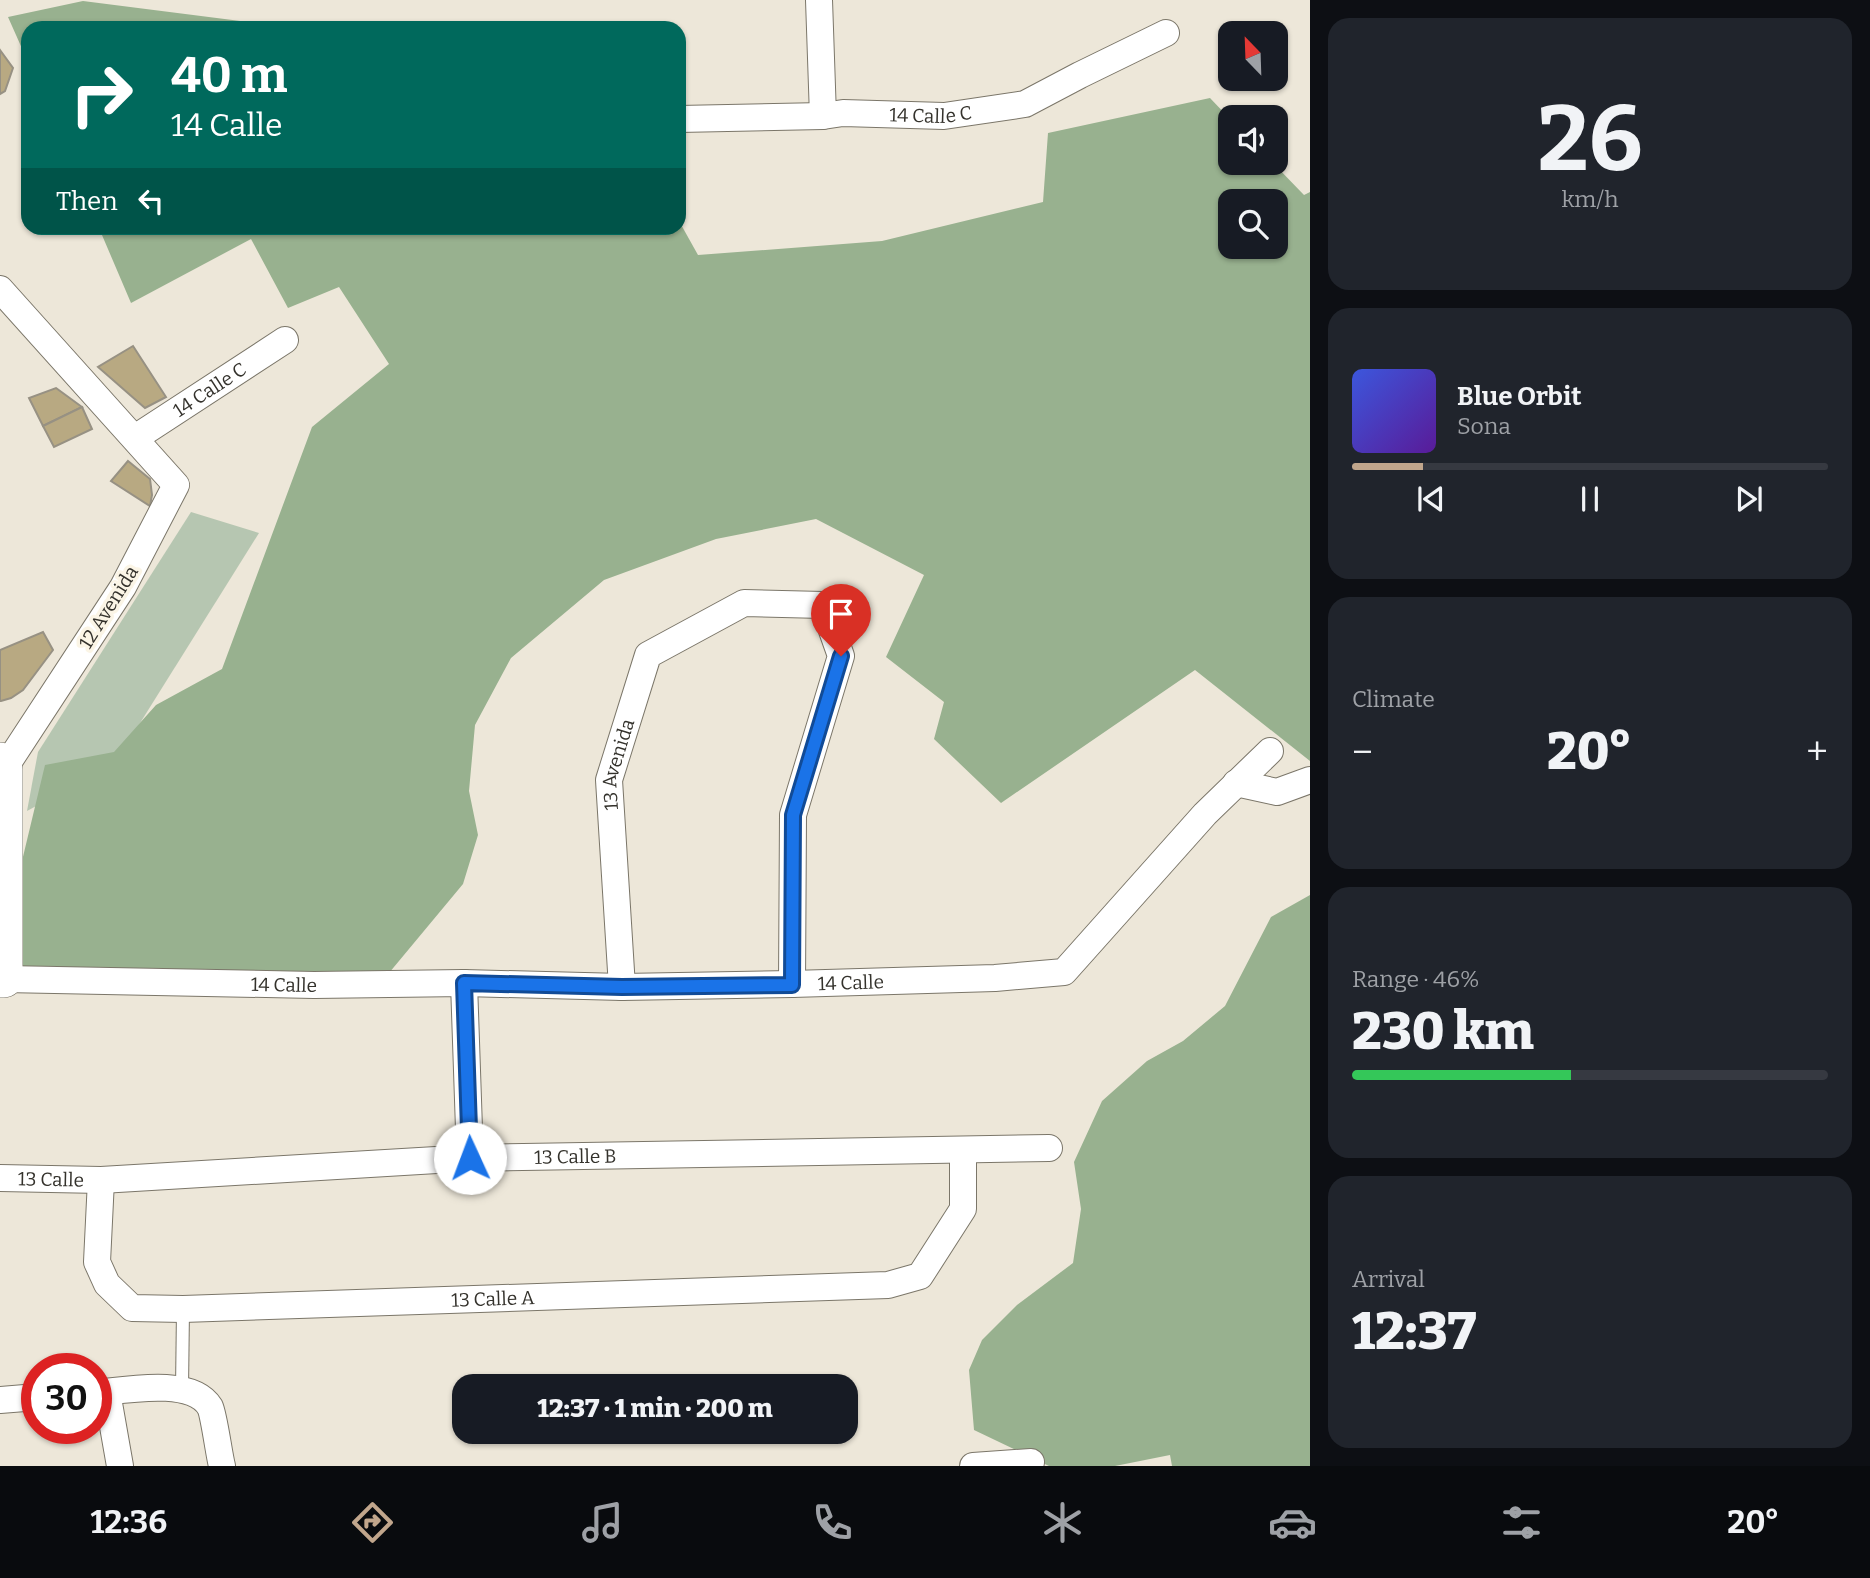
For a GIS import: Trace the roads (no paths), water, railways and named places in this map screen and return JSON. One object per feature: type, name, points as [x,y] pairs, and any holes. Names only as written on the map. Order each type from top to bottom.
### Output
[{"type":"street","points":[[819,0],[823,116]]},
{"type":"street","name":"14 Calle C","points":[[686,119],[823,116],[843,113],[944,116],[1025,104],[1166,33]]},
{"type":"street","name":"12 Avenida","points":[[0,289],[176,485],[123,587],[2,765],[2,979]]},
{"type":"street","name":"14 Calle C","points":[[135,438],[285,340]]},
{"type":"street","name":"13 Avenida","points":[[622,987],[609,780],[648,654],[744,603],[823,606],[841,656],[793,815],[792,985]]},
{"type":"street","name":"14 Calle","points":[[2,979],[622,987],[792,985],[995,978],[1064,972],[1205,814],[1270,751]]},
{"type":"street","points":[[1236,783],[1277,792],[1310,780]]},
{"type":"street","points":[[464,983],[470,1158]]},
{"type":"street","name":"13 Calle B","points":[[101,1180],[470,1158],[1049,1148]]},
{"type":"street","name":"13 Calle A","points":[[101,1180],[97,1262],[107,1284],[132,1308],[183,1309],[888,1285],[920,1276],[963,1209],[963,1150]]},
{"type":"street","name":"13 Calle","points":[[0,1178],[101,1180]]},
{"type":"street","points":[[112,1391],[158,1388],[182,1389],[196,1394],[210,1408],[222,1466]]},
{"type":"street","points":[[0,1400],[21,1398]]},
{"type":"street","points":[[112,1433],[120,1466]]},
{"type":"street","points":[[973,1466],[1031,1462]]},
{"type":"lane","points":[[182,1389],[183,1309]]}]
